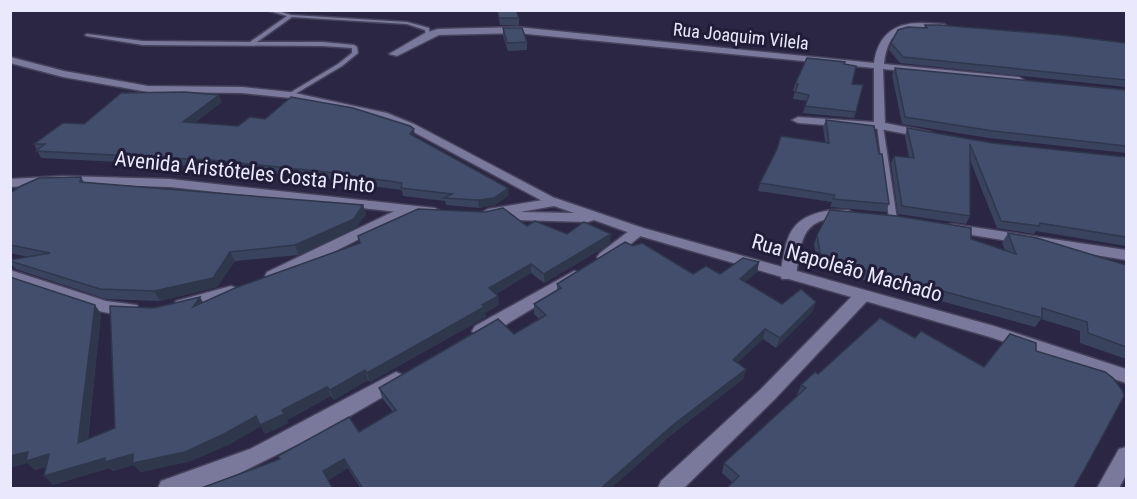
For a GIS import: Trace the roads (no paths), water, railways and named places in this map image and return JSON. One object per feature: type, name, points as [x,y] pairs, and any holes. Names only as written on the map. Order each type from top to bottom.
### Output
[{"type":"street","points":[[880,126],[877,92],[878,65],[889,36],[897,29],[921,26],[954,28]]},
{"type":"street","name":"Rua Joaquim Vilela","points":[[394,54],[428,34],[448,31],[529,30],[1034,82]]},
{"type":"street","name":"Rua Napoleão Machado","points":[[10,60],[63,74],[148,89],[242,90],[290,94],[383,115],[410,126],[555,202],[603,219],[788,275],[994,332],[1126,376]]},
{"type":"street","points":[[798,120],[880,126],[945,137]]},
{"type":"street","name":"Avenida Aristóteles Costa Pinto","points":[[13,185],[57,179],[143,180],[405,210],[452,213]]},
{"type":"street","points":[[555,202],[476,215],[603,219]]},
{"type":"street","points":[[168,307],[220,296],[254,284],[361,234],[405,210]]},
{"type":"street","points":[[788,275],[795,237],[802,224],[824,213],[862,215]]},
{"type":"street","points":[[939,226],[1126,255]]},
{"type":"street","points":[[463,341],[607,256],[638,231]]},
{"type":"street","points":[[10,275],[105,307],[150,309]]},
{"type":"street","points":[[669,489],[735,428],[805,358],[862,296]]},
{"type":"street","points":[[169,489],[214,475],[290,441],[412,371]]},
{"type":"street","points":[[1108,489],[1126,456]]},
{"type":"lane","points":[[268,10],[291,16],[406,23],[427,29],[428,34]]},
{"type":"lane","points":[[251,44],[291,16]]},
{"type":"lane","points":[[87,35],[143,43],[323,44],[354,47],[355,52],[340,65],[290,94]]},
{"type":"lane","points":[[880,126],[893,219]]}]
